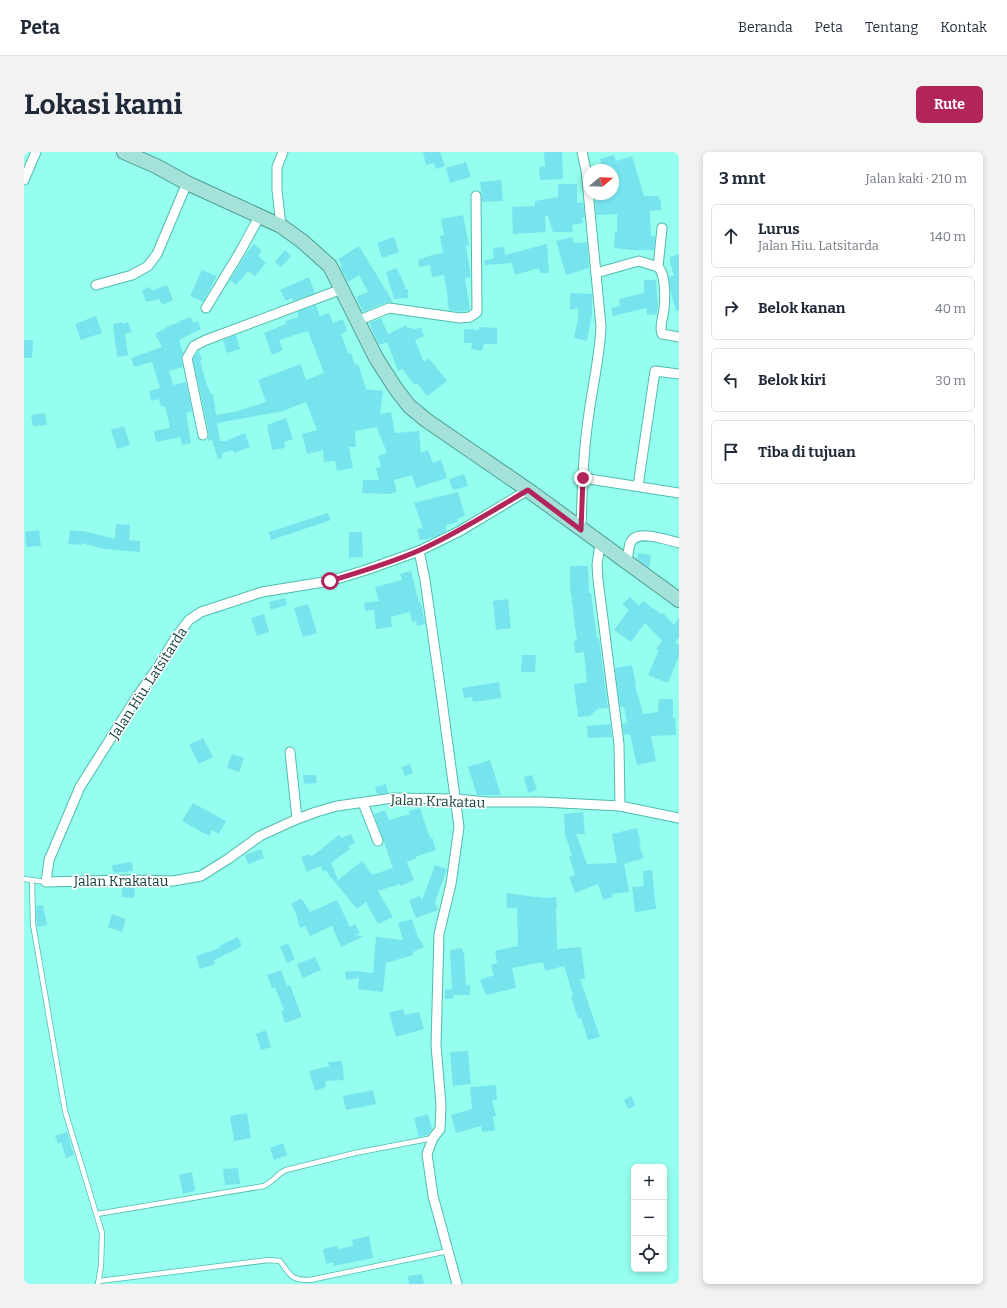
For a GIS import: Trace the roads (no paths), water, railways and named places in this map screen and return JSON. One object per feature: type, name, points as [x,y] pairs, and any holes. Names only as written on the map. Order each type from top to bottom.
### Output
[{"type":"main road","points":[[124,152],[156,166],[187,183],[258,217],[281,226],[302,241],[330,266],[376,358],[409,406],[426,420],[528,490],[600,544],[679,600]]},
{"type":"street","points":[[24,180],[36,152]]},
{"type":"street","points":[[281,226],[276,190],[278,167],[283,152]]},
{"type":"street","points":[[581,530],[583,478],[589,414],[600,346],[601,326],[586,170],[582,152]]},
{"type":"street","points":[[96,285],[132,275],[148,266],[157,254],[187,183]]},
{"type":"street","points":[[357,321],[389,308],[460,318],[470,317],[477,312],[476,196]]},
{"type":"street","points":[[206,308],[240,252],[258,217]]},
{"type":"street","points":[[658,267],[662,228]]},
{"type":"street","points":[[596,273],[639,261],[658,267],[662,270],[664,285],[664,310],[660,329],[662,334],[679,337]]},
{"type":"street","points":[[203,434],[187,358],[194,346],[217,335],[342,289]]},
{"type":"street","points":[[638,486],[655,371],[679,374]]},
{"type":"street","points":[[583,478],[679,493]]},
{"type":"street","name":"Jalan Hiu. Latsitarda","points":[[46,882],[49,860],[80,787],[138,695],[189,620],[201,612],[262,592],[330,581],[419,551],[460,531],[528,490]]},
{"type":"street","points":[[627,563],[630,543],[637,537],[645,535],[679,543]]},
{"type":"street","points":[[600,544],[597,565],[598,580],[620,744],[620,806]]},
{"type":"street","points":[[419,551],[425,580],[459,827],[456,852],[439,934],[436,1045],[442,1105],[440,1129],[433,1138],[427,1154],[433,1196],[457,1284]]},
{"type":"street","points":[[290,752],[297,819]]},
{"type":"street","name":"Jalan Krakatau","points":[[46,882],[129,880],[173,881],[201,876],[260,836],[297,819],[336,806],[393,798],[456,799],[487,802],[542,802],[620,806],[679,818]]},
{"type":"street","points":[[363,803],[378,841]]},
{"type":"lane","points":[[24,879],[46,882]]},
{"type":"lane","points":[[32,880],[33,924],[65,1111],[102,1233],[101,1266],[98,1282],[268,1260],[280,1261],[291,1276],[298,1280],[310,1280],[448,1250]]},
{"type":"lane","points":[[97,1214],[264,1186],[276,1178],[279,1173],[286,1170],[355,1153],[433,1138]]}]
